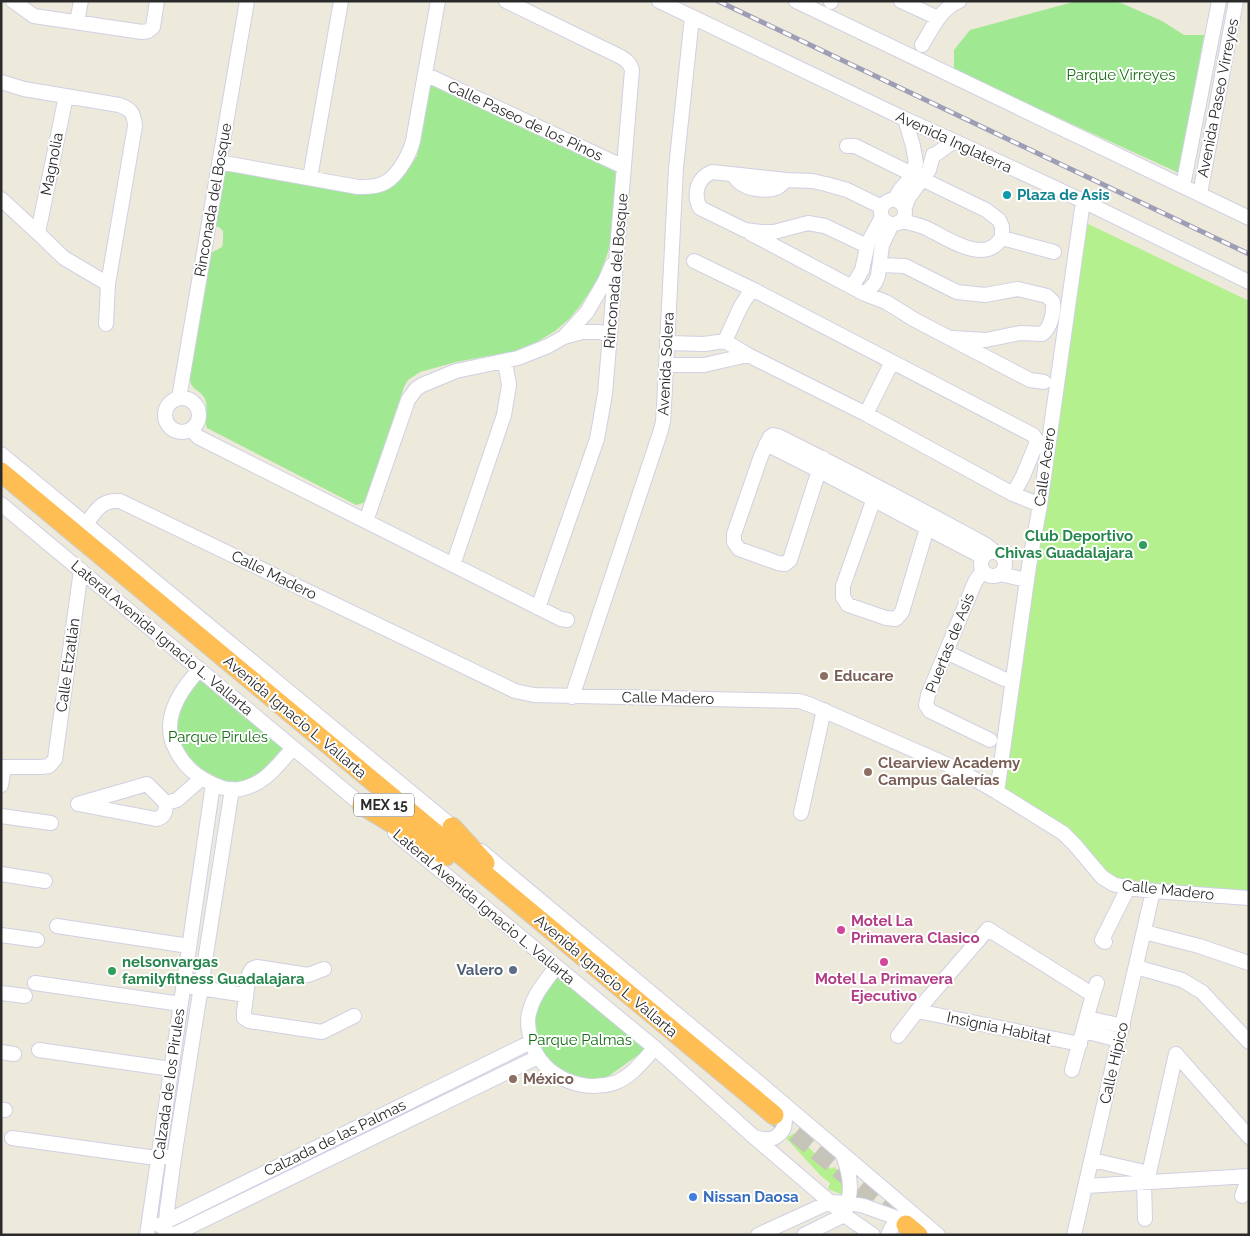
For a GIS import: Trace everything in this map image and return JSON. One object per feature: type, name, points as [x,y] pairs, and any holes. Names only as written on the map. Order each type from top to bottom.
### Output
[{"type":"highway","name":"Avenida Ignacio L. Vallarta","points":[[1,472],[533,916],[774,1113]]},
{"type":"highway","name":"Avenida Ignacio L. Vallarta","points":[[1,485],[446,856],[774,1113]]},
{"type":"highway","points":[[362,805],[446,856]]},
{"type":"highway","points":[[452,827],[533,916]]},
{"type":"street","points":[[13,1],[34,16],[142,32],[148,31],[153,27],[157,1]]},
{"type":"street","points":[[77,22],[80,1]]},
{"type":"street","name":"Rinconada del Bosque","points":[[179,398],[247,1]]},
{"type":"street","points":[[310,178],[341,1]]},
{"type":"street","points":[[219,162],[358,187],[385,183],[392,178],[410,152],[413,141],[438,1]]},
{"type":"street","name":"Rinconada del Bosque","points":[[506,1],[621,57],[630,64],[632,70],[605,394],[597,439],[538,608]]},
{"type":"street","name":"Avenida Inglaterra","points":[[658,1],[905,120],[1083,201],[1249,282]]},
{"type":"street","points":[[796,1],[1249,218]]},
{"type":"street","points":[[901,1],[938,18]]},
{"type":"street","name":"Avenida Paseo Virreyes","points":[[1183,186],[1219,1]]},
{"type":"street","name":"Avenida Paseo Virreyes","points":[[1200,194],[1236,1]]},
{"type":"street","points":[[922,45],[938,18],[954,2]]},
{"type":"street","name":"Avenida Solera","points":[[572,697],[663,422],[676,168],[692,17]]},
{"type":"street","points":[[1207,63],[1224,66]]},
{"type":"street","name":"Calle Paseo de los Pinos","points":[[425,74],[624,167]]},
{"type":"street","points":[[1,82],[119,105],[126,107],[133,114],[135,126],[108,284],[106,324]]},
{"type":"street","name":"Magnolia","points":[[38,233],[66,96]]},
{"type":"street","points":[[905,120],[914,148],[917,176]]},
{"type":"street","points":[[914,148],[932,155],[954,141]]},
{"type":"street","points":[[847,146],[855,146],[986,210],[999,220],[1002,228],[1002,238],[993,247],[985,250],[970,249],[954,243],[847,190],[812,181],[786,180],[776,188],[760,189],[740,183],[734,175],[712,172],[706,174],[700,181],[697,188],[696,201],[700,208],[852,287],[886,302],[915,320],[1030,380],[1044,382]]},
{"type":"street","points":[[852,287],[862,270],[867,246],[893,213],[917,176],[929,170],[932,155]]},
{"type":"street","points":[[1,199],[64,258],[108,284]]},
{"type":"street","name":"Calle Acero","points":[[997,792],[1083,201]]},
{"type":"street","points":[[866,294],[877,278],[882,245],[893,213]]},
{"type":"street","points":[[744,230],[774,232],[808,223],[825,226],[867,246]]},
{"type":"street","points":[[783,251],[791,227]]},
{"type":"street","points":[[1002,238],[1054,252]]},
{"type":"street","points":[[564,337],[587,312],[605,281],[617,252]]},
{"type":"street","points":[[694,261],[752,289],[1033,435],[1036,442],[1023,476],[1013,494]]},
{"type":"street","points":[[880,265],[905,266],[957,292],[985,295],[1018,289],[1047,296],[1054,302],[1048,329],[1042,334],[1020,333],[986,340],[950,338]]},
{"type":"street","points":[[725,341],[741,306],[752,289]]},
{"type":"street","points":[[366,522],[408,400],[416,389],[456,371],[518,358],[548,346],[564,337],[582,332],[600,332],[610,335]]},
{"type":"street","points":[[994,361],[998,337]]},
{"type":"street","points":[[668,343],[704,344],[725,341],[748,355],[866,414],[1013,494],[1040,505]]},
{"type":"street","points":[[667,365],[704,366],[748,355]]},
{"type":"street","points":[[453,565],[504,415],[509,385],[505,362]]},
{"type":"street","points":[[866,414],[892,362]]},
{"type":"street","points":[[179,398],[191,401],[196,406],[198,412],[196,424],[191,429],[181,432],[172,429],[166,421],[165,411],[170,403],[179,398]]},
{"type":"street","points":[[191,429],[198,438],[538,608],[567,620]]},
{"type":"street","points":[[820,464],[790,560],[785,564],[778,563],[739,549],[734,542],[734,534],[766,444],[820,464],[876,493],[931,515],[986,545],[993,563]]},
{"type":"street","points":[[1,454],[452,827]]},
{"type":"street","points":[[876,493],[927,529],[1027,580]]},
{"type":"street","points":[[876,493],[843,586],[843,597],[848,605],[886,618],[896,619],[902,612],[931,515]]},
{"type":"street","name":"Calle Madero","points":[[86,524],[100,506],[109,500],[120,501],[515,691],[534,695],[572,697],[799,701],[824,710],[957,769],[997,792],[1063,833],[1102,877],[1114,884],[1128,888],[1154,891],[1249,898]]},
{"type":"street","name":"Lateral Avenida Ignacio L. Vallarta","points":[[1,504],[654,1048],[830,1202],[846,1209],[873,1235]]},
{"type":"street","points":[[993,563],[1029,566]]},
{"type":"street","name":"Puertas de Asis","points":[[990,740],[930,711],[926,705],[928,695],[975,582],[993,563]]},
{"type":"street","name":"Calle Etzatlán","points":[[3,767],[49,766],[55,759],[81,570]]},
{"type":"street","points":[[946,652],[1004,679]]},
{"type":"street","points":[[200,670],[188,682],[180,695],[174,709],[170,727],[172,742],[186,766],[193,772],[208,781],[232,789],[240,789],[259,782],[270,774],[294,748]]},
{"type":"street","points":[[801,813],[824,710]]},
{"type":"street","points":[[1,785],[3,767]]},
{"type":"street","points":[[166,802],[177,800],[208,781]]},
{"type":"street","name":"Calzada de los Pirules","points":[[144,1233],[158,1157],[184,985],[208,781]]},
{"type":"street","points":[[147,784],[166,802],[163,816],[156,819],[78,804],[147,784]]},
{"type":"street","name":"Calzada de los Pirules","points":[[165,1228],[174,1158],[232,789]]},
{"type":"street","points":[[1,816],[51,823]]},
{"type":"street","name":"Avenida Ignacio L. Vallarta","points":[[452,827],[764,1087],[774,1113],[842,1154],[911,1231]]},
{"type":"street","points":[[1,874],[46,880]]},
{"type":"street","points":[[1105,942],[1102,940],[1128,888]]},
{"type":"street","name":"Calle Hípico","points":[[1074,1235],[1154,891]]},
{"type":"street","points":[[57,926],[189,946]]},
{"type":"street","name":"Insignia Habitat","points":[[898,1036],[917,1011],[988,929],[1095,989],[1072,1070]]},
{"type":"street","points":[[1144,932],[1199,946],[1249,963]]},
{"type":"street","points":[[1,935],[37,940]]},
{"type":"street","points":[[324,968],[308,976],[257,967],[252,969],[249,974],[244,1018],[249,1021],[322,1032],[354,1016]]},
{"type":"street","points":[[556,967],[534,998],[529,1012],[528,1027],[531,1042],[538,1057],[547,1068],[562,1079],[578,1085],[595,1086],[614,1083],[628,1075],[654,1048]]},
{"type":"street","points":[[1136,967],[1182,980],[1202,992],[1244,1034],[1249,1042]]},
{"type":"street","points":[[35,983],[181,1004]]},
{"type":"street","points":[[184,985],[246,995]]},
{"type":"street","points":[[1,993],[25,996]]},
{"type":"street","name":"Insignia Habitat","points":[[917,1011],[1084,1031]]},
{"type":"street","points":[[1084,1031],[1121,1033]]},
{"type":"street","name":"Calzada de las Palmas","points":[[144,1233],[165,1228],[343,1135],[531,1042]]},
{"type":"street","points":[[39,1050],[171,1069]]},
{"type":"street","points":[[1145,1219],[1146,1178],[1176,1054],[1249,1137]]},
{"type":"street","name":"Calzada de las Palmas","points":[[174,1235],[538,1057]]},
{"type":"street","points":[[754,1137],[766,1140],[779,1135],[783,1130],[784,1111],[774,1113]]},
{"type":"street","points":[[343,1135],[350,1149]]},
{"type":"street","points":[[12,1138],[174,1158]]},
{"type":"street","points":[[842,1154],[850,1178],[846,1209]]},
{"type":"street","points":[[1092,1160],[1146,1178]]},
{"type":"street","points":[[1086,1186],[1146,1178],[1249,1176],[1242,1196]]},
{"type":"street","points":[[758,1235],[830,1202]]},
{"type":"street","points":[[846,1209],[911,1231]]},
{"type":"street","points":[[804,1235],[846,1209]]},
{"type":"green space","name":"Parque Virreyes","points":[[1077,1],[1112,1],[1121,3],[1162,21],[1184,35],[1204,35],[1179,173],[954,70],[954,50],[970,30]]},
{"type":"green space","points":[[432,84],[616,168],[611,241],[599,276],[590,291],[569,319],[555,331],[537,342],[516,351],[456,362],[420,372],[408,380],[366,499],[363,503],[356,505],[207,428],[205,399],[191,385],[190,376],[211,253],[222,247],[223,242],[223,231],[219,227],[214,226],[223,171],[227,166],[359,188],[400,177],[417,156],[429,89]]},
{"type":"green space","name":"Club Deportivo Chivas Guadalajara","points":[[1084,222],[1249,301],[1249,894],[1128,885],[1103,874],[1001,789]]},
{"type":"green space","name":"Parque Pirules","points":[[199,674],[287,747],[266,771],[235,785],[209,776],[189,762],[177,740],[175,727],[177,710]]},
{"type":"green space","name":"Parque Palmas","points":[[557,972],[648,1048],[606,1078],[584,1081],[558,1073],[542,1055],[535,1039],[534,1011]]},
{"type":"green space","points":[[795,1133],[821,1162],[832,1169],[834,1167],[844,1176],[843,1195],[828,1189],[830,1183],[821,1176],[786,1138]]},
{"type":"tunnel","points":[[774,1115],[901,1221]]},
{"type":"railway","points":[[718,1],[1249,254]]},
{"type":"place","name":"Plaza de Asis","points":[[1007,195]]},
{"type":"place","name":"Club Deportivo Chivas Guadalajara","points":[[1143,545]]},
{"type":"place","name":"Educare","points":[[824,676]]},
{"type":"place","name":"Clearview Academy Campus Galerías","points":[[868,772]]},
{"type":"place","name":"Motel La Primavera Clasico","points":[[841,930]]},
{"type":"place","name":"Motel La Primavera Ejecutivo","points":[[884,962]]},
{"type":"place","name":"Valero","points":[[513,970]]},
{"type":"place","name":"nelsonvargas familyfitness Guadalajara","points":[[112,971]]},
{"type":"place","name":"México","points":[[513,1079]]},
{"type":"place","name":"Nissan Daosa","points":[[693,1197]]}]
